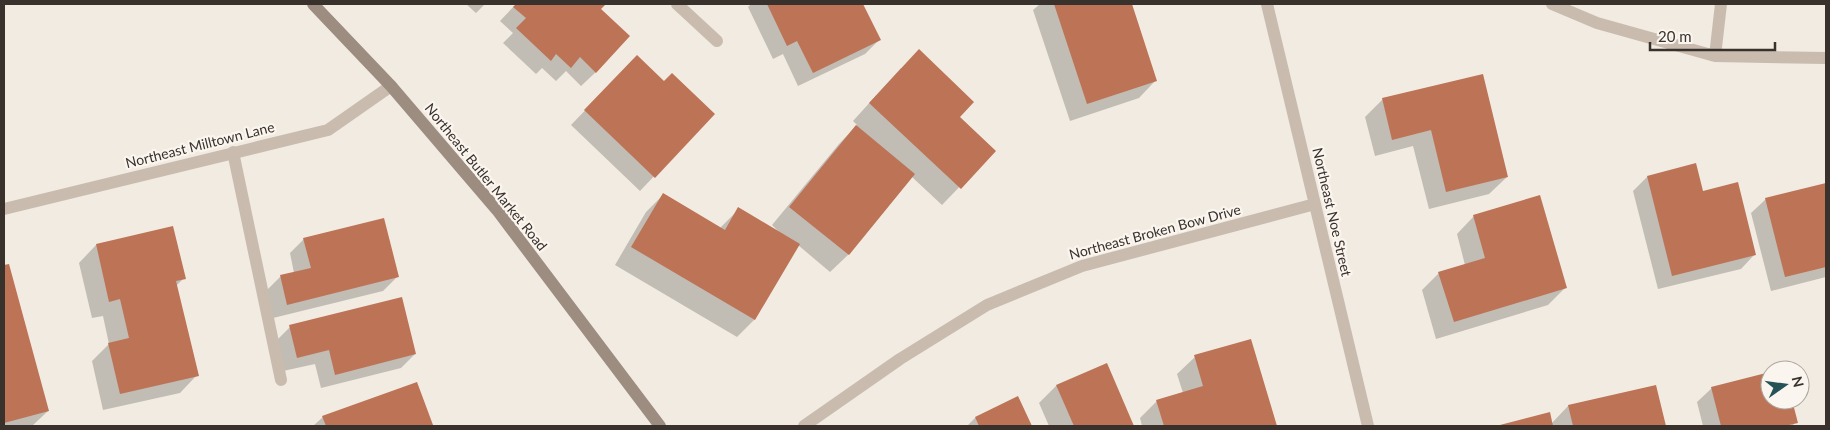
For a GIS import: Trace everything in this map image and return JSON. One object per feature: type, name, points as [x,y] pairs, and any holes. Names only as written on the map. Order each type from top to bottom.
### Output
[{"type":"main road","name":"Northeast Butler Market Road","points":[[313,4],[391,86],[497,210],[660,426]]},
{"type":"street","points":[[677,4],[717,41]]},
{"type":"street","name":"Northeast Noe Street","points":[[1267,4],[1368,426]]},
{"type":"street","points":[[1552,4],[1597,24],[1715,56],[1826,58]]},
{"type":"street","points":[[1715,56],[1721,4]]},
{"type":"street","name":"Northeast Milltown Lane","points":[[4,209],[328,130],[391,86]]},
{"type":"street","points":[[233,152],[281,380]]},
{"type":"street","name":"Northeast Broken Bow Drive","points":[[804,426],[900,359],[987,305],[1082,266],[1315,204]]},
{"type":"building","points":[[516,4],[606,4],[601,9],[630,36],[596,73],[580,57],[571,68],[556,54],[551,61],[516,28],[526,18],[513,7]]},
{"type":"building","points":[[767,4],[863,4],[881,40],[813,73],[797,41],[787,46]]},
{"type":"building","points":[[1054,4],[1132,4],[1157,81],[1087,104]]},
{"type":"building","points":[[919,49],[974,102],[960,117],[996,151],[961,189],[869,103]]},
{"type":"building","points":[[637,55],[664,81],[672,73],[715,114],[655,178],[584,110]]},
{"type":"building","points":[[1483,74],[1508,177],[1446,192],[1431,130],[1392,140],[1382,98]]},
{"type":"building","points":[[856,125],[915,174],[849,255],[789,207]]},
{"type":"building","points":[[1696,163],[1703,191],[1738,182],[1756,255],[1672,276],[1647,176]]},
{"type":"building","points":[[1826,183],[1826,267],[1785,277],[1765,198]]},
{"type":"building","points":[[663,193],[725,230],[738,207],[800,244],[755,320],[631,247]]},
{"type":"building","points":[[1540,195],[1567,288],[1454,322],[1438,272],[1485,258],[1473,215]]},
{"type":"building","points":[[384,218],[399,277],[287,305],[280,275],[311,268],[303,238]]},
{"type":"building","points":[[173,226],[186,279],[176,281],[199,376],[120,394],[108,343],[129,338],[120,299],[109,302],[96,244]]},
{"type":"building","points":[[9,264],[49,411],[4,423],[4,265]]},
{"type":"building","points":[[402,297],[416,354],[335,375],[329,350],[297,358],[289,325]]},
{"type":"building","points":[[1251,339],[1277,426],[1164,426],[1156,400],[1203,386],[1194,355]]},
{"type":"building","points":[[1107,363],[1134,426],[1074,426],[1056,385]]},
{"type":"building","points":[[1760,375],[1760,410],[1795,410],[1798,423],[1784,426],[1721,426],[1711,387]]},
{"type":"building","points":[[417,382],[433,425],[326,426],[322,416]]},
{"type":"building","points":[[1656,385],[1666,426],[1573,426],[1568,405]]},
{"type":"building","points":[[1018,396],[1032,426],[979,426],[975,417]]},
{"type":"building","points":[[1550,412],[1553,426],[1496,426]]}]
